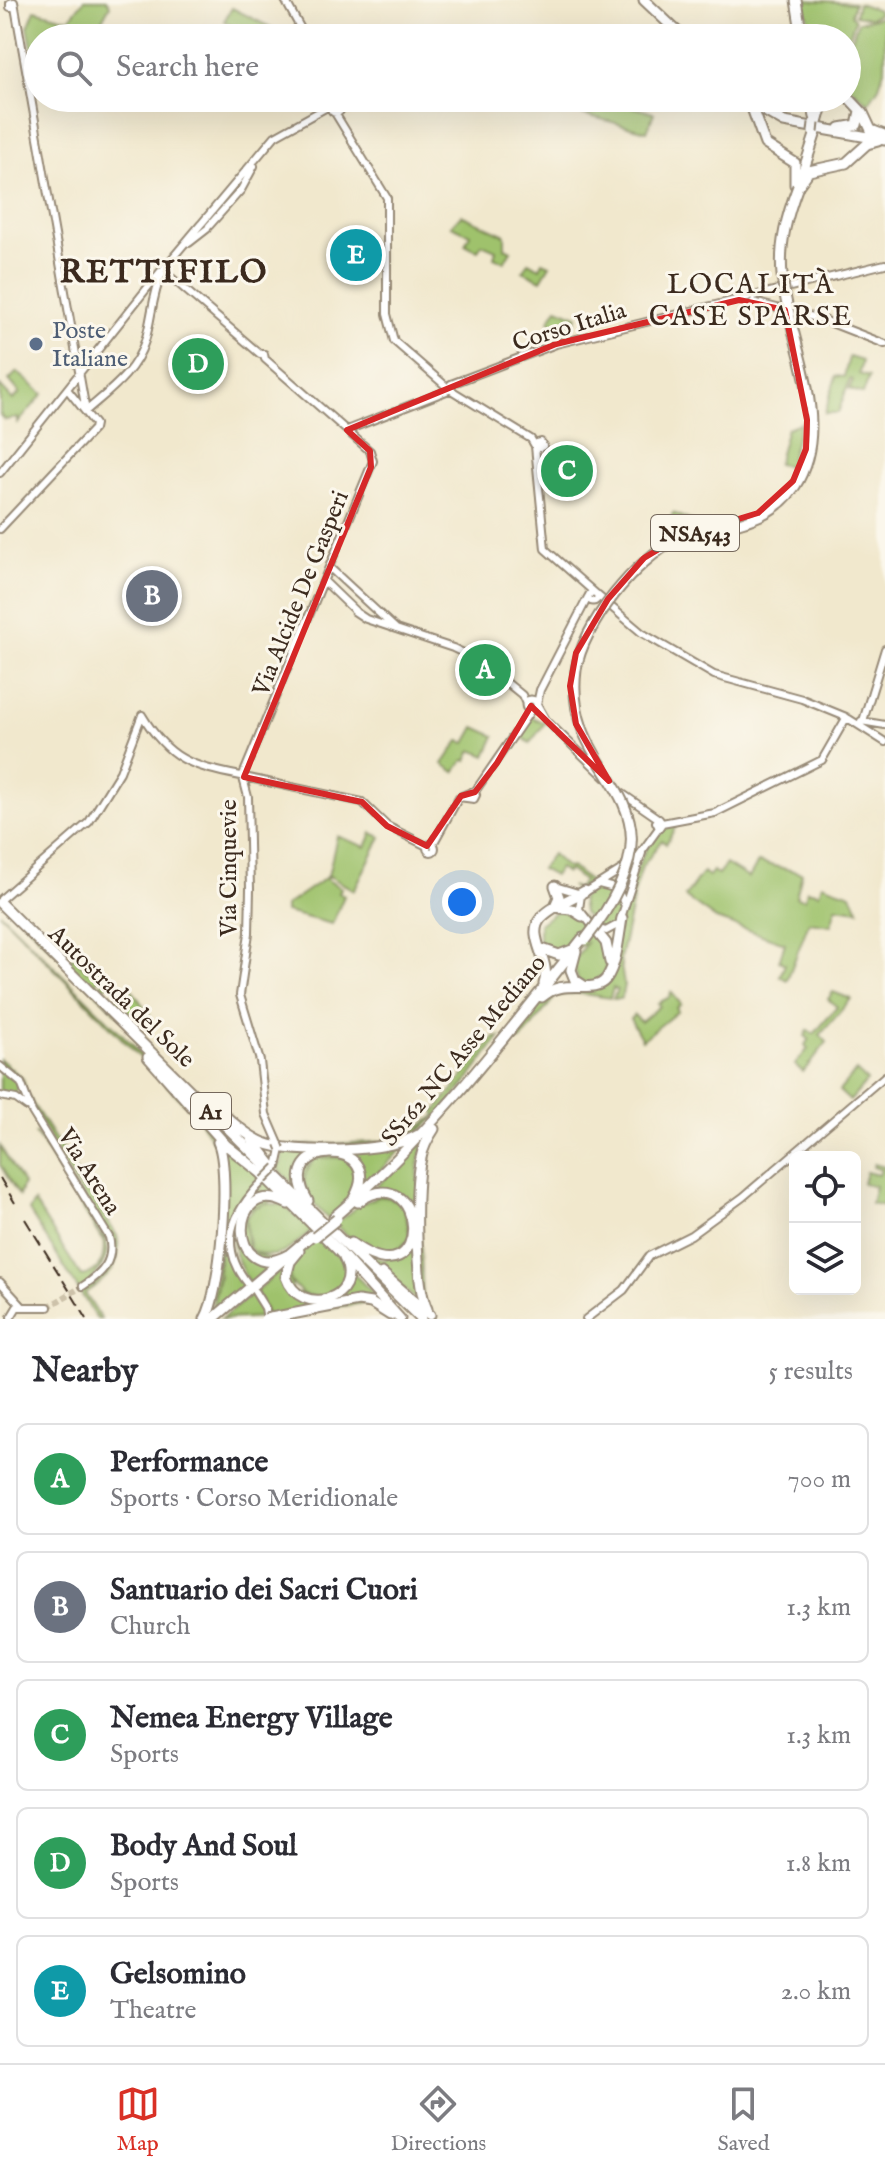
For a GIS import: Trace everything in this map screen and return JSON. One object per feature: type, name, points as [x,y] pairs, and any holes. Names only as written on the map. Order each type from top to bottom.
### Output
[{"type":"highway","points":[[642,0],[667,24]]},
{"type":"highway","points":[[794,0],[798,24]]},
{"type":"highway","points":[[861,111],[871,130],[885,139]]},
{"type":"highway","points":[[754,112],[764,142],[797,167],[797,186]]},
{"type":"highway","points":[[764,112],[795,125]]},
{"type":"highway","points":[[771,112],[849,137],[855,143],[850,160]]},
{"type":"highway","points":[[775,112],[785,119]]},
{"type":"highway","name":"NSA543","points":[[797,186],[814,127],[814,112]]},
{"type":"highway","points":[[785,157],[802,154],[819,112]]},
{"type":"highway","points":[[833,130],[857,125],[860,112]]},
{"type":"highway","points":[[764,142],[763,132],[771,124],[885,139]]},
{"type":"highway","points":[[814,127],[814,155],[819,164],[828,167]]},
{"type":"highway","points":[[797,186],[809,171],[850,160],[871,142],[885,139]]},
{"type":"highway","name":"SS162 NC Asse Mediano","points":[[216,1319],[299,1251],[436,1124],[617,895],[630,860],[627,809],[582,725],[576,705],[576,665],[587,637],[602,613],[647,559],[680,539],[760,516],[781,502],[800,477],[811,442],[810,412],[785,296],[782,259],[784,234],[797,186]]},
{"type":"highway","name":"SS162 NC Asse Mediano","points":[[584,939],[608,905],[620,881],[628,849],[625,816],[618,795],[576,724],[570,696],[572,669],[585,635],[618,586],[644,558],[679,537],[758,513],[781,496],[798,472],[806,449],[807,420],[783,304],[779,260],[781,233],[797,186]]},
{"type":"highway","points":[[552,910],[559,897],[555,886]]},
{"type":"highway","points":[[543,987],[547,965],[539,947],[537,924],[552,910],[588,889]]},
{"type":"highway","name":"Autostrada del Sole","points":[[0,904],[132,1040],[414,1319]]},
{"type":"highway","name":"Autostrada del Sole","points":[[0,904],[428,1318]]},
{"type":"highway","points":[[552,910],[568,908],[582,916]]},
{"type":"highway","points":[[536,1001],[558,986],[587,987],[603,982],[610,970],[623,914]]},
{"type":"highway","points":[[593,927],[608,948],[610,970]]},
{"type":"highway","points":[[539,947],[559,955],[576,949],[572,973],[587,987]]},
{"type":"highway","name":"SS162 NC Asse Mediano","points":[[436,1124],[576,949]]},
{"type":"highway","points":[[132,1040],[213,1132],[337,1249],[398,1319]]},
{"type":"highway","points":[[150,1052],[258,1140],[274,1146],[375,1149],[405,1143],[436,1124]]},
{"type":"highway","points":[[235,1122],[277,1172],[428,1318]]},
{"type":"highway","points":[[428,1318],[420,1282],[418,1171],[423,1150],[436,1124]]},
{"type":"highway","points":[[205,1319],[216,1291],[225,1177],[223,1153],[213,1132]]},
{"type":"highway","points":[[308,1201],[301,1182],[307,1163],[320,1153],[336,1152],[350,1159],[359,1173],[358,1189],[345,1210]]},
{"type":"highway","points":[[345,1210],[369,1196],[387,1194],[407,1205],[415,1222],[411,1243],[395,1257],[375,1257],[351,1243]]},
{"type":"highway","points":[[288,1255],[276,1260],[255,1256],[242,1241],[241,1226],[247,1211],[265,1200],[282,1201],[299,1212]]},
{"type":"highway","name":"SS162 NC Asse Mediano","points":[[216,1319],[314,1236]]},
{"type":"highway","points":[[299,1251],[287,1270],[288,1283],[301,1298],[318,1303],[335,1297],[348,1280],[348,1267],[337,1249]]},
{"type":"highway","points":[[267,1319],[358,1301],[378,1306],[398,1319]]},
{"type":"street","points":[[285,0],[298,24]]},
{"type":"street","points":[[11,3],[24,70]]},
{"type":"street","points":[[0,529],[91,433],[95,424],[82,402],[32,112]]},
{"type":"street","points":[[0,473],[160,276],[205,226],[275,136],[322,112]]},
{"type":"street","points":[[339,112],[346,130],[387,198],[387,314],[394,341],[414,362],[540,445],[536,455]]},
{"type":"street","points":[[86,411],[120,383],[135,364],[145,342],[160,276],[187,240],[205,226]]},
{"type":"street","name":"Corso Italia","points":[[347,430],[556,344],[754,299],[885,264]]},
{"type":"street","points":[[160,276],[262,356],[347,430]]},
{"type":"street","points":[[754,299],[821,319],[885,344]]},
{"type":"street","points":[[67,389],[82,402]]},
{"type":"street","name":"Via Alcide De Gasperi","points":[[243,777],[373,461],[370,451],[347,430]]},
{"type":"street","points":[[531,439],[536,455],[545,549],[585,584],[592,597],[605,601],[642,633],[714,675],[802,699],[885,742]]},
{"type":"street","points":[[330,568],[395,629]]},
{"type":"street","points":[[324,581],[364,622],[395,629],[483,663],[522,695],[533,715],[542,716]]},
{"type":"street","points":[[243,777],[362,802],[391,827],[430,845],[460,800],[476,792],[506,751],[592,597]]},
{"type":"street","points":[[863,721],[885,649]]},
{"type":"street","points":[[522,695],[540,691]]},
{"type":"street","points":[[529,709],[542,716],[623,796],[659,822],[715,813],[822,760],[847,720]]},
{"type":"street","name":"Via Cinquevie","points":[[0,904],[89,822],[120,772],[142,715],[148,728],[178,760],[243,777],[248,797],[250,889],[249,933],[240,995],[260,1061],[266,1114],[280,1147],[277,1167],[242,1202],[233,1222],[233,1261],[249,1285]]},
{"type":"street","points":[[847,720],[885,725]]},
{"type":"street","points":[[642,853],[623,914],[611,930],[593,927],[582,916],[579,906],[588,889],[629,867],[653,837],[659,822]]},
{"type":"street","points":[[555,886],[571,893],[605,883],[614,886],[624,898],[623,914]]},
{"type":"street","points":[[0,1066],[19,1080]]},
{"type":"street","points":[[586,1319],[624,1290],[649,1256],[684,1239],[717,1216],[885,1076]]},
{"type":"street","name":"Via Arena","points":[[0,1096],[18,1094],[19,1080]]},
{"type":"street","name":"Via Arena","points":[[19,1080],[32,1112],[110,1242],[110,1256],[104,1270],[83,1286]]},
{"type":"street","name":"Via Arena","points":[[0,1096],[20,1101],[32,1112]]},
{"type":"street","points":[[1,1284],[25,1307]]},
{"type":"street","points":[[1,1284],[11,1318]]},
{"type":"street","points":[[255,1292],[263,1303],[267,1319]]},
{"type":"street","points":[[11,1318],[15,1308],[48,1307]]},
{"type":"highlighted area","points":[[739,300],[785,310],[807,420],[806,449],[793,481],[758,513],[679,537],[644,558],[608,599],[576,653],[570,686],[576,724],[609,781],[531,706],[497,763],[475,792],[461,796],[427,846],[387,826],[362,802],[244,777],[371,467],[370,451],[347,430],[556,344]]},
{"type":"green space","points":[[84,0],[106,0],[110,5],[100,24],[29,24],[35,10],[69,19]]},
{"type":"green space","points":[[804,0],[854,3],[851,15],[855,20],[854,24],[810,24]]},
{"type":"green space","points":[[858,3],[879,13],[870,18],[855,15]]},
{"type":"green space","points":[[232,8],[264,24],[229,24],[224,21]]},
{"type":"green space","points":[[885,18],[885,66],[879,87],[868,103],[861,97],[861,24],[858,22]]},
{"type":"green space","points":[[581,112],[654,113],[647,131]]},
{"type":"green space","points":[[461,215],[505,235],[505,248],[511,251],[504,262],[494,257],[496,250],[482,244],[478,250],[465,245],[470,234],[451,226]]},
{"type":"green space","points":[[528,262],[540,268],[543,262],[550,265],[541,280],[523,271]]},
{"type":"green space","points":[[557,308],[577,316],[570,335],[549,321]]},
{"type":"green space","points":[[849,357],[862,361],[859,374],[869,377],[863,394],[849,389],[853,380],[850,379],[838,413],[825,413],[836,376],[844,377]]},
{"type":"green space","points":[[17,372],[43,394],[18,423],[18,418],[5,420],[0,415],[0,386],[13,400],[20,393],[9,380]]},
{"type":"green space","points":[[800,423],[789,466],[777,464],[787,428]]},
{"type":"green space","points":[[673,513],[703,526],[662,540]]},
{"type":"green space","points":[[532,717],[545,723],[530,743],[519,735]]},
{"type":"green space","points":[[475,727],[495,736],[486,756],[472,750],[467,761],[464,760],[455,772],[443,764],[459,741],[466,743]]},
{"type":"green space","points":[[671,823],[676,826],[666,844],[662,840],[642,867],[635,891],[620,959],[624,985],[621,999],[613,999],[617,990],[613,988],[610,998],[576,993],[556,996],[521,1040],[508,1041],[551,991],[605,982],[636,870],[646,848],[658,832]]},
{"type":"green space","points":[[372,833],[381,837],[354,890],[329,876],[326,879],[341,888],[339,893],[344,896],[332,924],[285,912],[285,906],[328,876],[337,836],[366,847]]},
{"type":"green space","points":[[552,854],[590,882],[576,891],[571,886],[577,889],[583,881],[569,870],[566,873],[559,868],[554,876],[541,869]]},
{"type":"green space","points":[[758,862],[802,873],[796,897],[805,899],[807,890],[819,893],[822,884],[851,894],[859,910],[836,907],[831,925],[809,922],[787,980],[780,976],[785,964],[779,961],[785,943],[716,919],[685,897],[703,872],[709,876],[713,871],[718,875],[726,864],[749,878]]},
{"type":"green space","points":[[599,885],[611,886],[623,904],[620,921],[613,928],[600,929],[583,913],[581,898]]},
{"type":"green space","points":[[7,894],[9,901],[68,960],[74,957],[87,971],[97,963],[105,973],[96,982],[100,986],[109,978],[112,981],[102,990],[111,1000],[132,990],[150,1015],[135,1029],[124,1020],[10,908],[2,899]]},
{"type":"green space","points":[[556,911],[580,916],[601,940],[607,959],[606,968],[595,985],[578,981],[573,962],[586,943],[560,954],[539,943],[539,924]]},
{"type":"green space","points":[[0,913],[174,1086],[213,1132],[223,1160],[221,1190],[218,1153],[198,1119]]},
{"type":"green space","points":[[671,992],[681,1004],[676,1008],[678,1011],[642,1040],[630,1019],[634,1015],[641,1022],[660,1006],[658,1003],[670,997]]},
{"type":"green space","points":[[833,992],[851,999],[820,1035],[827,1042],[803,1072],[795,1065],[808,1049],[805,1045],[809,1039],[805,1036],[808,1030],[814,1034],[837,1007],[828,999]]},
{"type":"green space","points":[[500,1037],[440,1114],[411,1137],[396,1144],[369,1149],[283,1146],[393,1141],[408,1136],[435,1116],[435,1112],[494,1038]]},
{"type":"green space","points":[[0,1059],[23,1079],[27,1095],[117,1236],[116,1263],[101,1282],[85,1293],[101,1319],[97,1319],[29,1211],[34,1202],[81,1276],[90,1274],[103,1258],[101,1227],[107,1253],[101,1267],[84,1289],[105,1271],[111,1260],[112,1245],[28,1101],[21,1079],[0,1064]]},
{"type":"green space","points":[[0,1069],[18,1082],[16,1094],[0,1093]]},
{"type":"green space","points":[[856,1071],[867,1081],[850,1101],[839,1091]]},
{"type":"green space","points":[[35,1133],[55,1156],[93,1217],[102,1240]]},
{"type":"green space","points":[[425,1140],[418,1165],[423,1306],[365,1255],[384,1260],[413,1241],[401,1199],[368,1195]]},
{"type":"green space","points":[[220,1141],[263,1178],[235,1216],[229,1243],[238,1271],[248,1286],[210,1319],[219,1277]]},
{"type":"green space","points":[[407,1143],[358,1194],[361,1186],[350,1157],[310,1158],[301,1192],[277,1168],[282,1162],[284,1148]]},
{"type":"green space","points":[[0,1146],[23,1184],[19,1196],[0,1165]]},
{"type":"green space","points":[[315,1157],[348,1158],[358,1177],[348,1202],[328,1219],[310,1200],[303,1178]]},
{"type":"green space","points":[[874,1164],[885,1167],[885,1206],[871,1203],[875,1186],[863,1183],[866,1172],[879,1175],[881,1170],[873,1167]]},
{"type":"green space","points":[[266,1180],[285,1200],[279,1198],[246,1210],[247,1251],[275,1261],[250,1285],[235,1253],[234,1229],[245,1207]]},
{"type":"green space","points":[[383,1195],[404,1204],[410,1238],[400,1248],[381,1255],[362,1248],[335,1224],[360,1204]]},
{"type":"green space","points":[[265,1203],[283,1205],[312,1230],[291,1248],[276,1255],[260,1254],[250,1249],[244,1220],[254,1208]]},
{"type":"green space","points":[[220,1211],[216,1287],[203,1319],[196,1319],[213,1267]]},
{"type":"green space","points":[[320,1236],[340,1255],[348,1273],[338,1294],[309,1300],[289,1280],[292,1261]]},
{"type":"green space","points":[[288,1263],[292,1292],[332,1300],[350,1270],[389,1309],[372,1302],[268,1316],[256,1291]]},
{"type":"green space","points":[[252,1294],[261,1302],[265,1317],[221,1319]]},
{"type":"tunnel","points":[[48,1307],[83,1286]]},
{"type":"railway","points":[[0,1178],[15,1203]]},
{"type":"railway","points":[[25,1219],[87,1319]]},
{"type":"place","name":"Gelsomino","points":[[356,255]]},
{"type":"place","name":"Poste Italiane","points":[[36,344]]},
{"type":"place","name":"Body And Soul","points":[[198,364]]},
{"type":"place","name":"Nemea Energy Village","points":[[567,471]]},
{"type":"place","name":"Santuario dei Sacri Cuori","points":[[152,596]]},
{"type":"place","name":"Performance","points":[[485,670]]},
{"type":"district","name":"RETTIFILO","points":[[164,271]]},
{"type":"district","name":"LOCALITÀ CASE SPARSE","points":[[751,299]]}]
